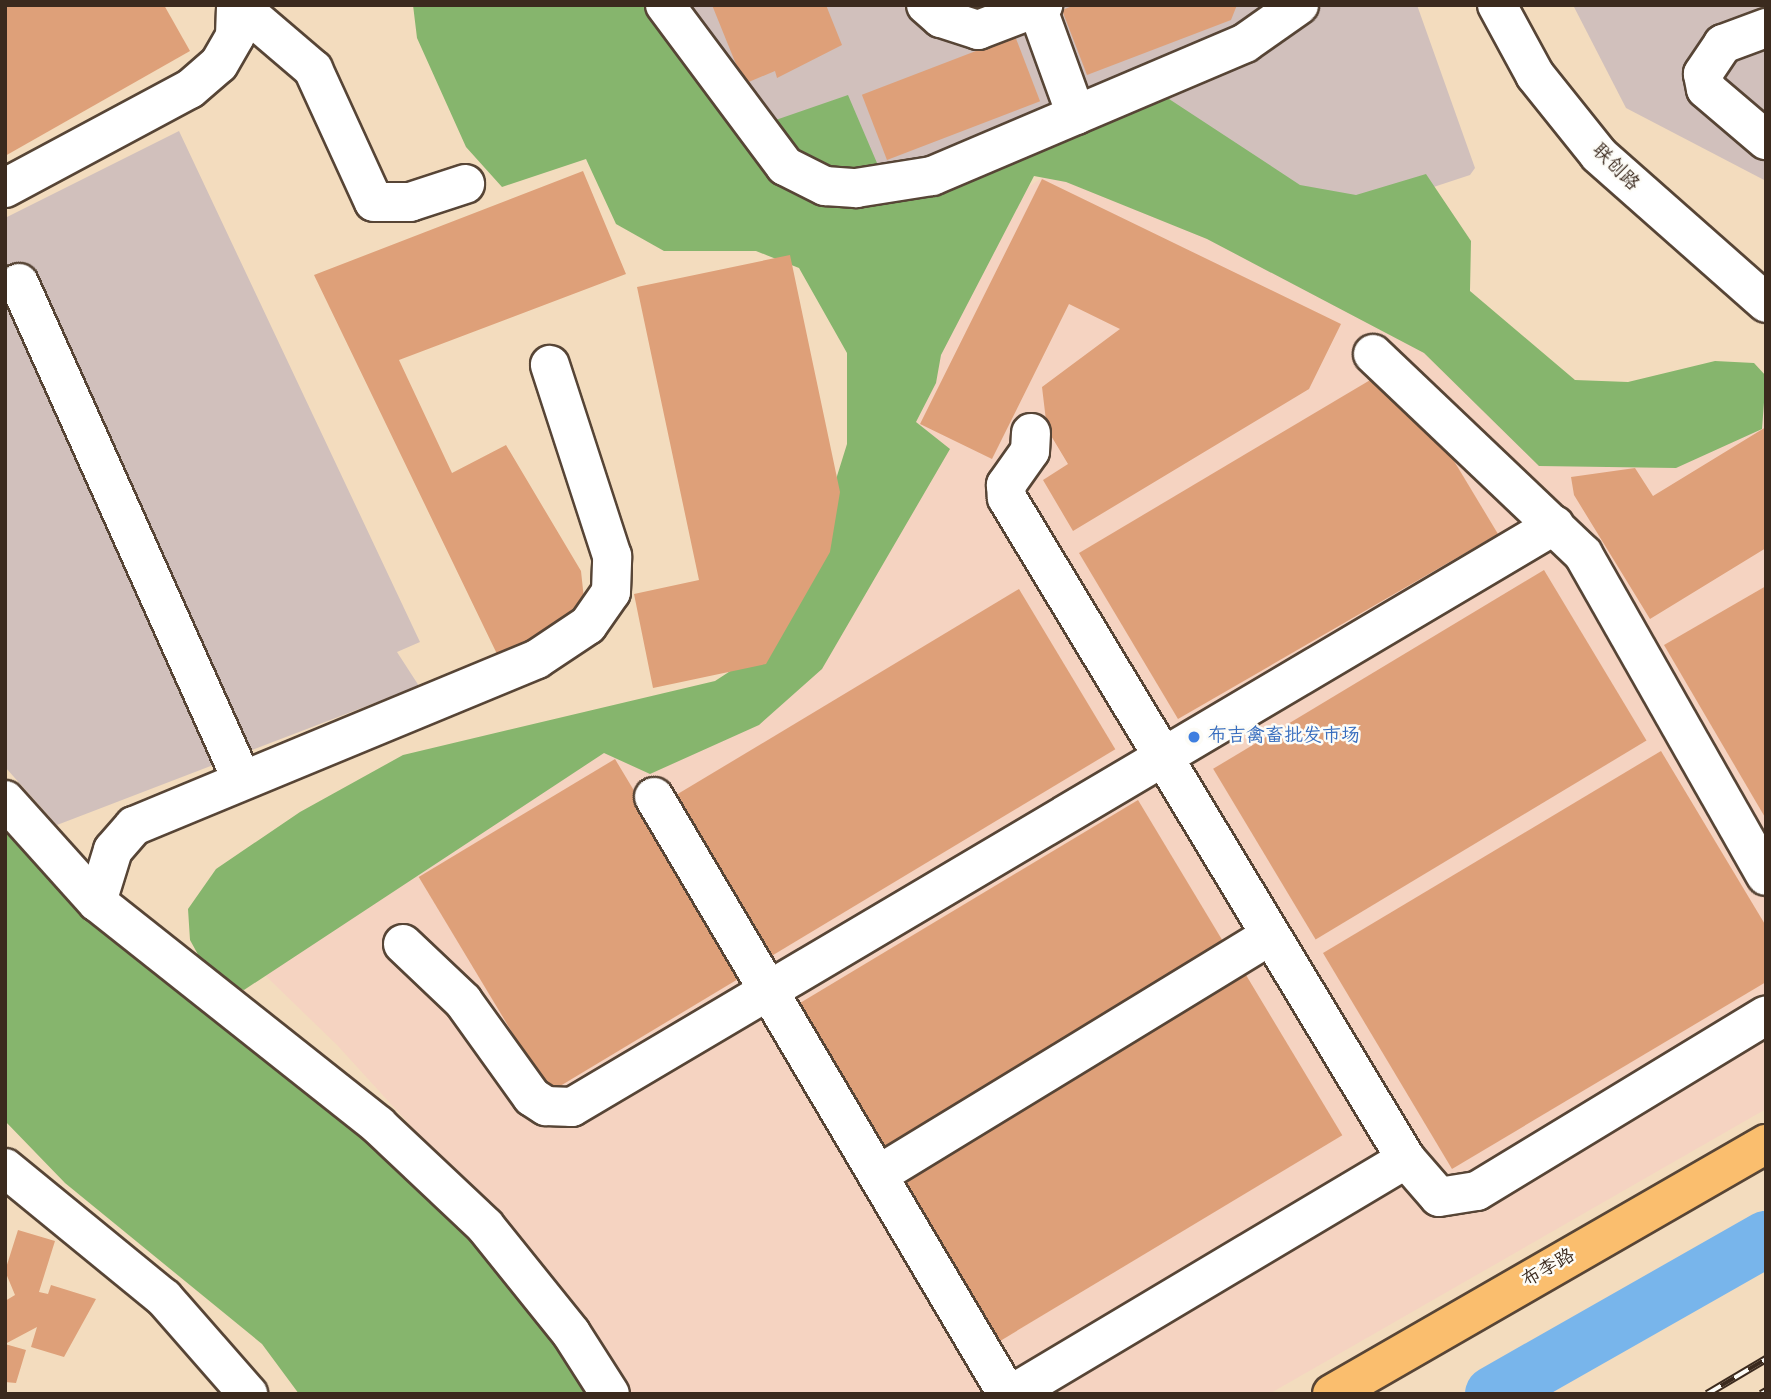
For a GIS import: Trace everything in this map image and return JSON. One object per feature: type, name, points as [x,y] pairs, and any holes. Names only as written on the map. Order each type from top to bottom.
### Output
[{"type":"main road","name":"布李路","points":[[1332,1394],[1766,1144]]},
{"type":"street","points":[[237,5],[313,69],[374,202],[410,202],[465,184]]},
{"type":"street","points":[[5,188],[190,89],[224,54],[234,36],[237,5]]},
{"type":"street","points":[[665,5],[785,166],[825,186],[895,185],[932,176],[1245,44],[1299,5]]},
{"type":"street","points":[[926,5],[941,18],[978,30],[1040,6],[1076,115]]},
{"type":"street","name":"联创路","points":[[1497,5],[1535,75],[1599,155],[1766,303]]},
{"type":"street","points":[[1766,27],[1723,44],[1703,74],[1706,89],[1766,140]]},
{"type":"street","points":[[19,283],[241,778]]},
{"type":"street","points":[[1373,354],[1583,554],[1766,876]]},
{"type":"street","points":[[97,902],[113,850],[134,826],[241,778],[537,659],[588,625],[611,592],[612,556],[551,365]]},
{"type":"street","points":[[1031,433],[1030,451],[1006,485],[1007,498],[1406,1159],[1439,1197],[1477,1191],[1766,1015]]},
{"type":"street","points":[[403,944],[463,1001],[516,1080],[546,1106],[572,1107],[1165,760],[1555,525]]},
{"type":"street","points":[[654,797],[1009,1394],[1406,1159]]},
{"type":"street","points":[[5,800],[97,902],[378,1125],[485,1226],[571,1334],[610,1394]]},
{"type":"street","points":[[878,1175],[1271,936]]},
{"type":"street","points":[[5,1168],[164,1298],[248,1394]]},
{"type":"shaded area","points":[[651,5],[1417,5],[1475,168],[1470,175],[1373,207],[1325,207],[1171,123],[831,202]]},
{"type":"shaded area","points":[[1573,5],[1766,5],[1766,181],[1626,108]]},
{"type":"shaded area","points":[[179,131],[420,642],[397,652],[419,686],[57,825],[5,767],[5,218]]},
{"type":"shaded area","name":"布吉禽畜批发市场","points":[[1078,154],[1520,405],[1766,377],[1766,1109],[1269,1394],[629,1394],[556,1285],[337,1045],[242,953],[482,799],[762,675],[925,255]]},
{"type":"green space","points":[[413,5],[687,5],[767,123],[848,95],[880,170],[1166,97],[1300,185],[1356,195],[1426,174],[1471,241],[1470,291],[1575,380],[1628,382],[1715,361],[1754,363],[1766,376],[1762,429],[1676,468],[1539,466],[1424,353],[1207,239],[1066,182],[1034,176],[941,355],[936,383],[916,422],[950,449],[822,669],[759,725],[650,774],[604,753],[244,990],[212,980],[190,940],[188,909],[216,869],[300,812],[403,755],[715,681],[769,646],[814,550],[847,444],[847,353],[799,268],[756,251],[664,251],[616,224],[586,159],[502,187],[466,147],[417,38]]},
{"type":"green space","points":[[5,808],[473,1231],[608,1394],[299,1394],[262,1344],[65,1183],[5,1121]]},
{"type":"building","points":[[5,5],[164,5],[190,51],[5,156]]},
{"type":"building","points":[[712,5],[826,5],[842,45],[777,78],[775,71],[744,84]]},
{"type":"building","points":[[1075,5],[1237,5],[1231,20],[1087,75],[1062,10]]},
{"type":"building","points":[[1015,36],[1040,101],[887,160],[862,95]]},
{"type":"building","points":[[583,171],[626,274],[399,360],[452,473],[506,445],[581,571],[584,599],[574,621],[497,654],[314,275]]},
{"type":"building","points":[[1042,179],[1341,324],[1309,389],[1073,531],[1043,480],[1068,464],[1047,429],[1042,387],[1120,329],[1069,304],[992,459],[920,424]]},
{"type":"building","points":[[790,255],[840,492],[830,552],[766,664],[653,688],[634,594],[699,580],[637,287]]},
{"type":"building","points":[[1382,373],[1448,451],[1498,534],[1178,719],[1079,553]]},
{"type":"building","points":[[1766,427],[1766,548],[1650,619],[1574,495],[1571,477],[1635,468],[1653,496]]},
{"type":"building","points":[[1544,570],[1646,741],[1316,939],[1213,769]]},
{"type":"building","points":[[1766,586],[1766,819],[1664,645]]},
{"type":"building","points":[[1019,589],[1115,749],[768,958],[672,798]]},
{"type":"building","points":[[1661,751],[1766,926],[1766,982],[1452,1169],[1323,953]]},
{"type":"building","points":[[615,759],[745,975],[548,1093],[419,877]]},
{"type":"building","points":[[1138,800],[1225,945],[879,1153],[792,1008]]},
{"type":"building","points":[[1246,975],[1342,1135],[995,1344],[899,1184]]},
{"type":"building","points":[[18,1230],[55,1241],[39,1292],[48,1294],[51,1285],[96,1299],[64,1357],[31,1347],[37,1327],[5,1344],[5,1301],[15,1295],[5,1271]]},
{"type":"building","points":[[5,1344],[26,1350],[16,1383],[5,1382]]},
{"type":"waterway","points":[[1493,1394],[1766,1239]]},
{"type":"railway","points":[[1707,1394],[1766,1359]]},
{"type":"railway","points":[[1761,1394],[1766,1391]]},
{"type":"place","name":"布吉禽畜批发市场","points":[[1194,737]]}]
